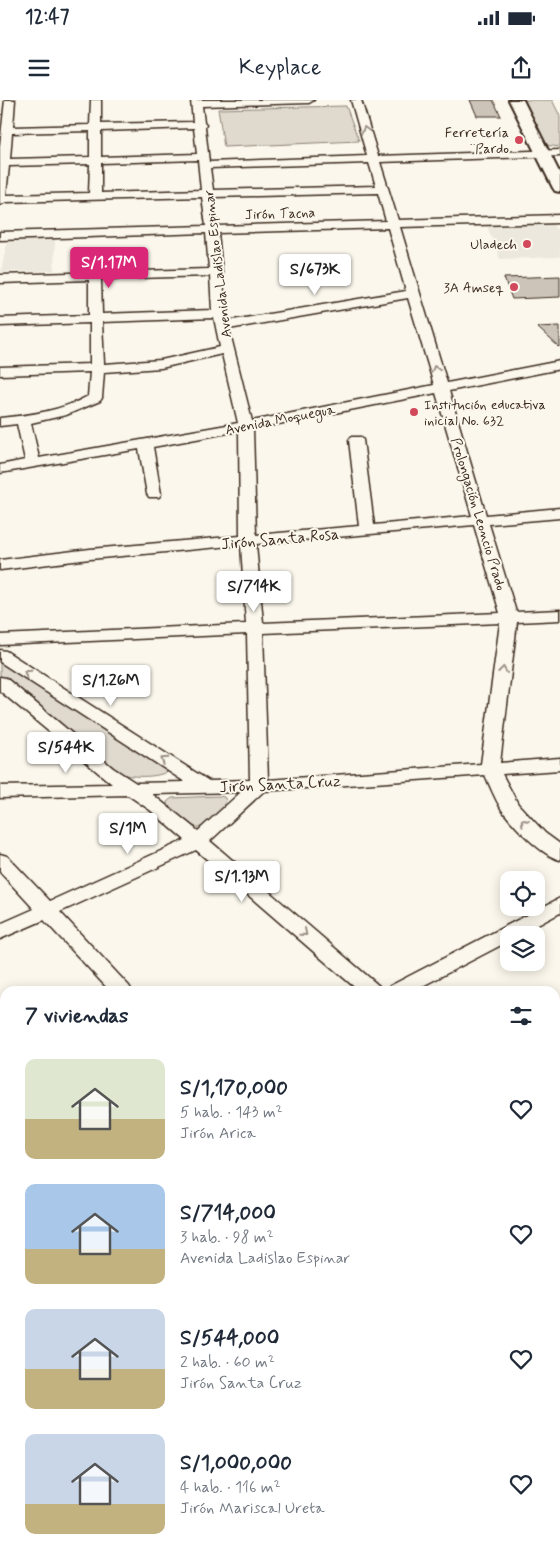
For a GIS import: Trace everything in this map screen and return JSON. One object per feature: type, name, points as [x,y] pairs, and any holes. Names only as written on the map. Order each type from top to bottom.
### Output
[{"type":"main road","points":[[516,100],[560,188]]},
{"type":"street","points":[[10,100],[2,163],[0,200],[382,189]]},
{"type":"street","points":[[95,196],[96,100]]},
{"type":"street","points":[[197,102],[309,100]]},
{"type":"street","name":"Prolongación Leoncio Prado","points":[[356,100],[509,617],[490,768]]},
{"type":"street","name":"Avenida Ladislao Espinar","points":[[197,102],[221,320],[246,426],[248,540],[255,629],[259,786]]},
{"type":"street","points":[[7,130],[201,125]]},
{"type":"street","points":[[2,163],[95,160],[374,160],[560,153]]},
{"type":"street","name":"Jirón Tacna","points":[[0,236],[560,219]]},
{"type":"street","points":[[0,279],[217,272]]},
{"type":"street","points":[[0,422],[23,420],[83,405],[95,398],[97,368],[95,276]]},
{"type":"street","points":[[0,322],[95,318],[221,320],[412,294]]},
{"type":"street","points":[[0,371],[97,368],[170,363],[227,349]]},
{"type":"street","name":"Avenida Moquegua","points":[[0,469],[246,426],[560,365]]},
{"type":"street","points":[[23,420],[33,464]]},
{"type":"street","points":[[356,440],[368,530]]},
{"type":"street","points":[[145,444],[154,494]]},
{"type":"street","name":"Jirón Santa Rosa","points":[[0,565],[248,540],[560,513]]},
{"type":"street","points":[[0,640],[560,615]]},
{"type":"street","points":[[0,655],[205,786]]},
{"type":"street","points":[[0,682],[107,772],[157,806],[366,986]]},
{"type":"street","name":"Jirón Santa Cruz","points":[[0,792],[259,786],[560,764]]},
{"type":"street","points":[[490,768],[510,807],[538,837],[560,854]]},
{"type":"street","points":[[0,932],[198,842],[259,786]]},
{"type":"street","points":[[0,860],[117,986]]},
{"type":"street","points":[[406,986],[560,905]]},
{"type":"shaded area","points":[[522,100],[552,100],[560,116],[560,147],[545,145]]},
{"type":"shaded area","points":[[346,106],[359,141],[224,147],[218,109]]},
{"type":"shaded area","name":"Uladech","points":[[553,224],[555,228],[560,230],[560,257],[500,259],[487,226]]},
{"type":"shaded area","points":[[55,239],[54,271],[1,272],[7,241]]},
{"type":"shaded area","points":[[0,660],[168,770],[151,776],[117,773],[0,677]]},
{"type":"shaded area","points":[[224,797],[226,800],[223,807],[211,821],[202,827],[193,826],[167,806],[167,802],[172,798]]},
{"type":"building","points":[[470,100],[493,100],[501,116],[477,116]]},
{"type":"building","name":"3A Amseq","points":[[560,276],[560,297],[512,299],[504,278]]},
{"type":"building","points":[[560,326],[560,348],[537,327]]},
{"type":"place","name":"Ferretería ¨Pardo","points":[[519,140]]},
{"type":"place","name":"Uladech","points":[[527,244]]},
{"type":"place","name":"3A Amseq","points":[[514,287]]},
{"type":"place","name":"Institución educativa inicial No. 632","points":[[414,412]]}]
